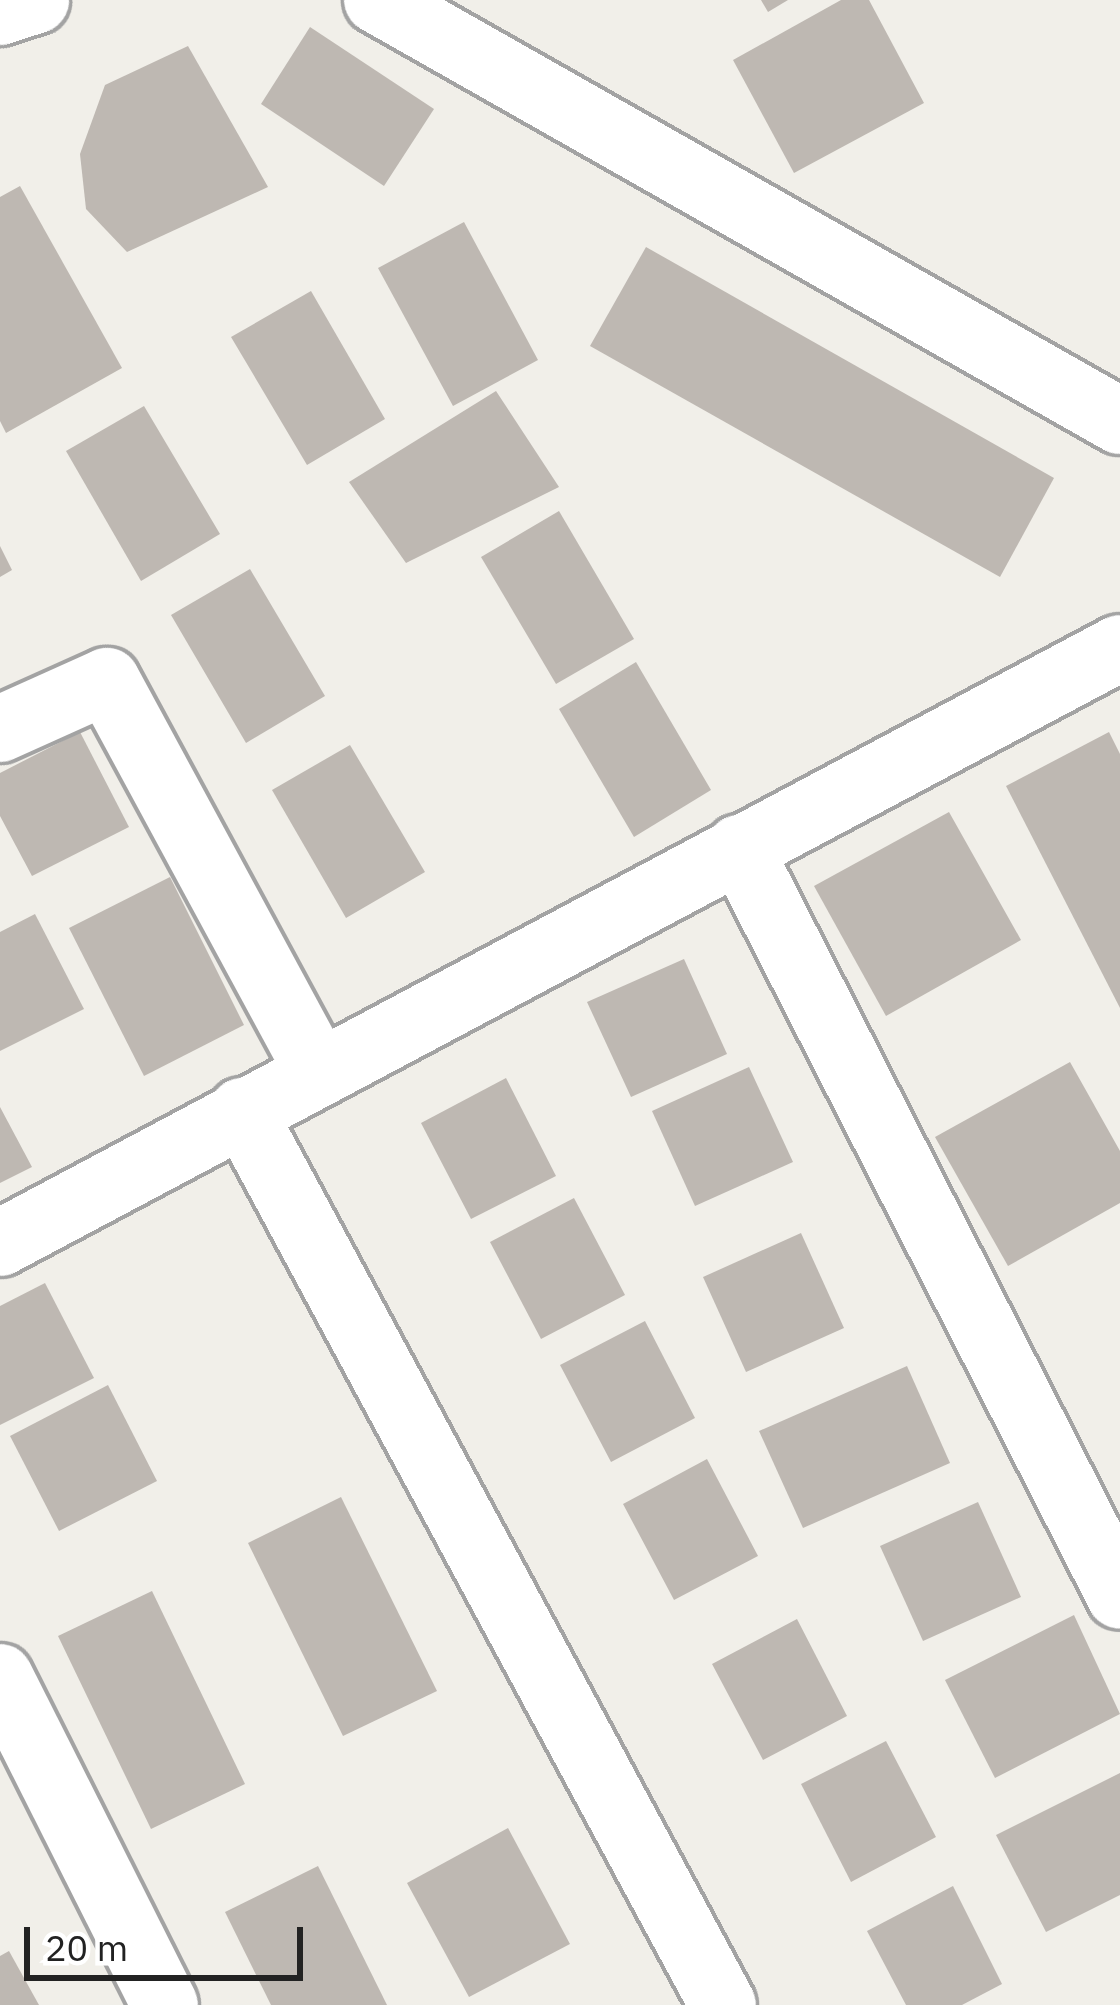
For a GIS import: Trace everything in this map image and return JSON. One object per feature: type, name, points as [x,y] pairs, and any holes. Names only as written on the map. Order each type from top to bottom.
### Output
[{"type":"street","points":[[0,13],[36,0]]},
{"type":"street","points":[[377,0],[1120,421]]},
{"type":"street","points":[[0,1243],[1120,647]]},
{"type":"street","points":[[0,729],[106,681],[318,1072]]},
{"type":"street","points":[[739,848],[1120,1595]]},
{"type":"street","points":[[242,1112],[723,2005]]},
{"type":"street","points":[[0,1677],[165,2005]]},
{"type":"building","points":[[761,0],[788,0],[768,12]]},
{"type":"building","points":[[841,0],[869,0],[924,103],[794,173],[733,60]]},
{"type":"building","points":[[310,27],[434,109],[384,186],[261,104]]},
{"type":"building","points":[[188,46],[268,187],[127,252],[86,209],[80,154],[105,85]]},
{"type":"building","points":[[20,186],[122,368],[6,433],[0,421],[0,197]]},
{"type":"building","points":[[464,222],[538,360],[453,406],[378,268]]},
{"type":"building","points":[[646,247],[1054,478],[1000,577],[590,346]]},
{"type":"building","points":[[311,291],[385,419],[307,465],[231,337]]},
{"type":"building","points":[[496,391],[559,487],[406,563],[349,482]]},
{"type":"building","points":[[144,406],[220,534],[141,581],[66,451]]},
{"type":"building","points":[[559,511],[634,639],[556,684],[481,557]]},
{"type":"building","points":[[0,546],[12,570],[0,577]]},
{"type":"building","points":[[250,569],[325,696],[246,743],[171,615]]},
{"type":"building","points":[[636,662],[711,790],[634,837],[559,709]]},
{"type":"building","points":[[80,732],[129,827],[32,876],[0,816],[0,773]]},
{"type":"building","points":[[1109,732],[1120,754],[1120,1008],[1006,786]]},
{"type":"building","points":[[350,745],[425,872],[346,918],[272,790]]},
{"type":"building","points":[[949,812],[1021,940],[886,1016],[814,886]]},
{"type":"building","points":[[170,877],[244,1025],[144,1076],[69,928]]},
{"type":"building","points":[[35,914],[84,1009],[0,1051],[0,932]]},
{"type":"building","points":[[684,959],[727,1054],[631,1097],[587,1002]]},
{"type":"building","points":[[1070,1062],[1120,1151],[1120,1203],[1008,1266],[935,1137]]},
{"type":"building","points":[[749,1067],[793,1162],[695,1206],[652,1111]]},
{"type":"building","points":[[506,1078],[556,1176],[471,1219],[421,1123]]},
{"type":"building","points":[[0,1107],[32,1167],[0,1183]]},
{"type":"building","points":[[574,1198],[625,1295],[541,1339],[490,1242]]},
{"type":"building","points":[[801,1233],[844,1328],[746,1372],[703,1277]]},
{"type":"building","points":[[45,1283],[94,1378],[0,1425],[0,1306]]},
{"type":"building","points":[[645,1321],[695,1418],[611,1462],[560,1365]]},
{"type":"building","points":[[907,1366],[950,1463],[803,1528],[759,1431]]},
{"type":"building","points":[[108,1385],[157,1481],[59,1531],[10,1436]]},
{"type":"building","points":[[707,1459],[758,1556],[674,1600],[623,1504]]},
{"type":"building","points":[[341,1497],[437,1691],[343,1736],[248,1543]]},
{"type":"building","points":[[978,1502],[1021,1597],[923,1641],[880,1546]]},
{"type":"building","points":[[152,1591],[245,1784],[151,1829],[58,1636]]},
{"type":"building","points":[[1074,1615],[1120,1714],[995,1778],[945,1680]]},
{"type":"building","points":[[797,1619],[847,1716],[763,1760],[712,1664]]},
{"type":"building","points":[[886,1741],[936,1837],[851,1882],[801,1784]]},
{"type":"building","points":[[1120,1773],[1120,1895],[1046,1932],[996,1835]]},
{"type":"building","points":[[508,1828],[570,1944],[469,1997],[407,1883]]},
{"type":"building","points":[[318,1866],[387,2005],[271,2005],[225,1912]]},
{"type":"building","points":[[953,1886],[1002,1984],[962,2005],[906,2005],[867,1931]]},
{"type":"building","points":[[9,1951],[39,2005],[0,2005],[0,1956]]}]
